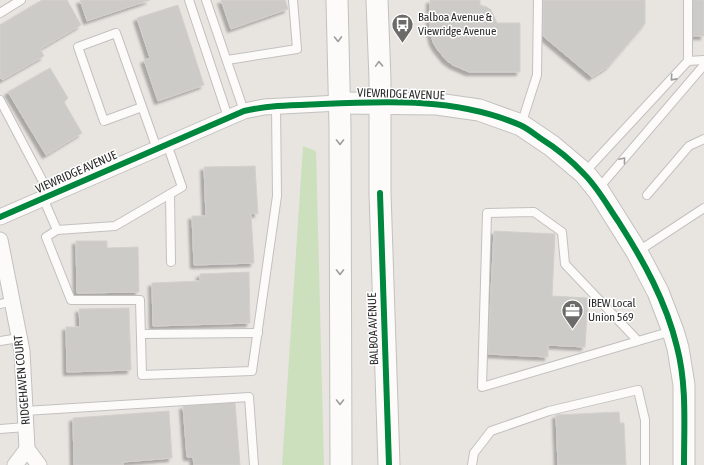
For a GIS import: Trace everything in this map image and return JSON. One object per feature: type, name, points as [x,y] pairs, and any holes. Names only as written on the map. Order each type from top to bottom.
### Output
[{"type":"main road","points":[[337,0],[341,465]]},
{"type":"main road","name":"BALBOA AVENUE","points":[[377,0],[380,103],[380,193],[389,465]]},
{"type":"main road","name":"VIEWRIDGE AVENUE","points":[[339,103],[437,104],[479,110],[521,125],[552,146],[584,174],[598,190],[637,252],[658,292],[673,331],[678,348],[684,385],[684,465]]},
{"type":"street","name":"VIEWRIDGE AVENUE","points":[[0,217],[244,111],[264,107],[339,103]]},
{"type":"street","name":"RIDGEHAVEN COURT","points":[[0,240],[6,302],[22,351],[27,449]]},
{"type":"street","points":[[15,465],[27,449],[39,465]]},
{"type":"lane","points":[[0,13],[21,0]]},
{"type":"lane","points":[[189,0],[228,117]]},
{"type":"lane","points":[[206,0],[244,111]]},
{"type":"lane","points":[[227,60],[297,49],[293,0]]},
{"type":"lane","points":[[521,125],[537,75],[538,0]]},
{"type":"lane","points":[[584,174],[688,61],[688,0]]},
{"type":"lane","points":[[142,107],[104,121],[78,47],[116,33],[142,107],[182,187],[115,226],[57,230],[46,237],[71,300],[140,300],[142,375],[252,371],[277,196],[276,106]]},
{"type":"lane","points":[[688,61],[704,60]]},
{"type":"lane","points":[[598,190],[704,65]]},
{"type":"lane","points":[[0,100],[47,197],[57,230]]},
{"type":"lane","points":[[647,195],[689,146],[704,139]]},
{"type":"lane","points":[[170,194],[171,262]]},
{"type":"lane","points":[[637,252],[704,208]]},
{"type":"lane","points":[[638,341],[565,264],[562,232],[534,212],[487,213],[482,387],[673,331]]},
{"type":"lane","points":[[141,334],[258,333]]},
{"type":"lane","points":[[0,341],[19,338]]},
{"type":"lane","points":[[472,465],[474,453],[491,431],[549,411],[638,390],[645,420],[645,465]]},
{"type":"lane","points":[[25,411],[249,397],[254,465]]},
{"type":"lane","points":[[0,429],[26,427]]},
{"type":"green space","points":[[303,146],[316,151],[324,465],[282,465]]},
{"type":"building","points":[[42,0],[67,0],[81,25],[40,49],[44,56],[2,80],[0,78],[0,25]]},
{"type":"building","points":[[80,0],[150,0],[87,21]]},
{"type":"building","points":[[221,0],[285,0],[288,9],[231,29]]},
{"type":"building","points":[[430,0],[480,0],[480,5],[491,10],[497,23],[520,23],[520,72],[469,72],[446,60],[433,42],[430,30]]},
{"type":"building","points":[[543,0],[645,0],[645,24],[609,66],[592,77],[543,36]]},
{"type":"building","points":[[690,0],[704,0],[704,36],[690,36]]},
{"type":"building","points":[[178,5],[204,85],[158,101],[144,60],[150,58],[137,18]]},
{"type":"building","points":[[50,68],[68,98],[64,102],[82,133],[46,155],[8,92]]},
{"type":"building","points":[[255,166],[258,214],[251,213],[254,263],[194,265],[192,216],[206,216],[204,167]]},
{"type":"building","points":[[494,231],[555,234],[552,296],[588,298],[585,347],[548,345],[548,357],[488,354]]},
{"type":"building","points":[[76,241],[107,241],[107,248],[138,247],[139,292],[77,293]]},
{"type":"building","points":[[249,272],[250,323],[153,326],[152,283],[200,281],[200,274]]},
{"type":"building","points":[[129,308],[131,370],[67,372],[66,327],[80,327],[79,309]]},
{"type":"building","points":[[235,402],[240,465],[194,465],[193,457],[187,457],[183,406]]},
{"type":"building","points":[[169,411],[172,458],[123,462],[123,465],[74,465],[73,418]]},
{"type":"building","points":[[619,412],[620,423],[624,423],[626,465],[558,465],[556,415]]},
{"type":"cycle path","points":[[0,217],[244,111],[273,106],[397,102],[448,106],[496,116],[528,129],[569,159],[589,179],[645,266],[667,313],[680,361],[684,391],[684,465]]},
{"type":"cycle path","points":[[380,193],[389,465]]},
{"type":"place","name":"Balboa Avenue & Viewridge Avenue","points":[[402,44]]},
{"type":"place","name":"IBEW Local Union 569","points":[[573,330]]}]
